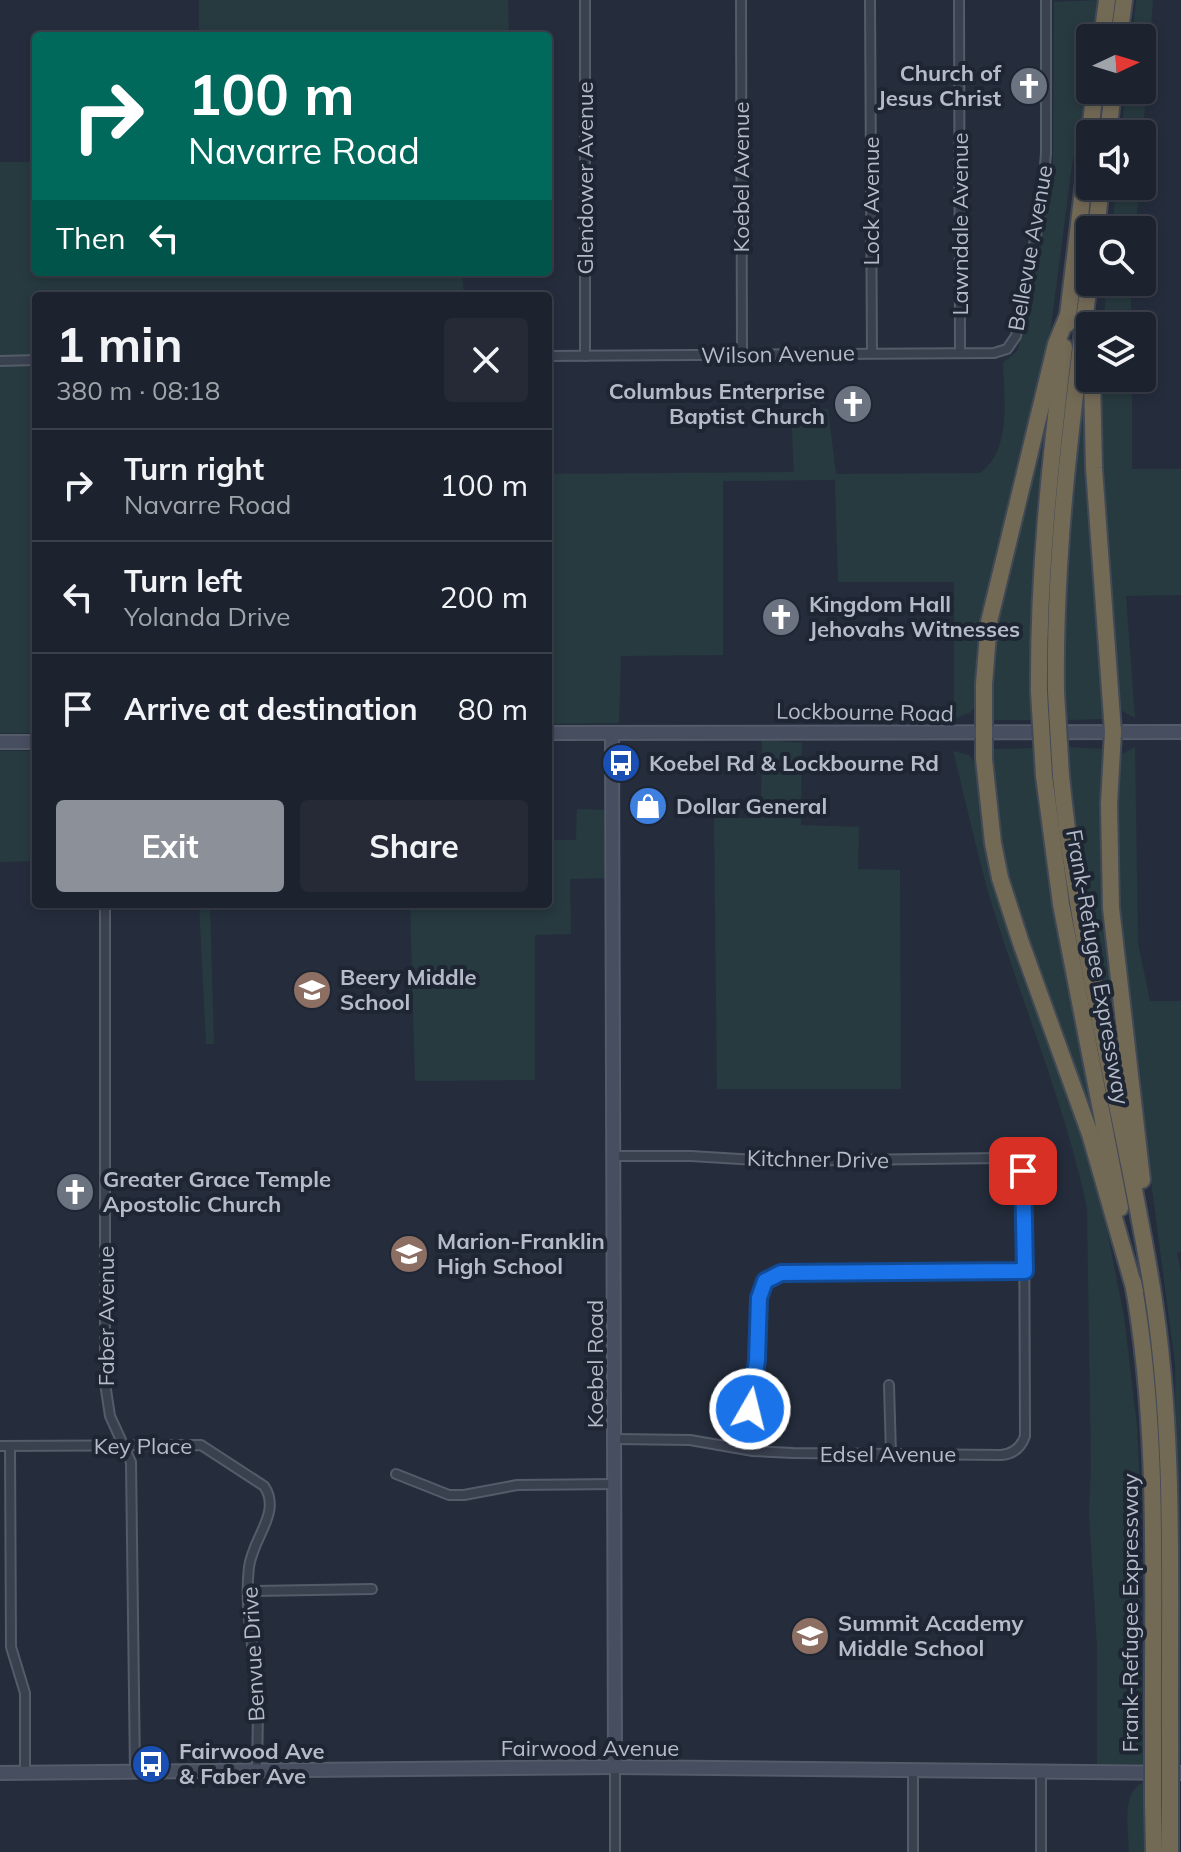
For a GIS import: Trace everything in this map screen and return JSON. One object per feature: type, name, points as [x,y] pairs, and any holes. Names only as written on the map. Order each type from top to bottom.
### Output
[{"type":"highway","points":[[1104,24],[1107,0]]},
{"type":"highway","points":[[1121,24],[1124,0]]},
{"type":"highway","name":"Frank-Refugee Expressway","points":[[1093,104],[1044,519],[1040,583],[1061,904],[1142,1341],[1150,1449],[1162,1803],[1170,1852]]},
{"type":"highway","name":"Frank-Refugee Expressway","points":[[1048,692],[1060,519],[1087,296]]},
{"type":"highway","points":[[1068,315],[1056,344],[989,622],[984,684],[989,808],[1000,878],[1090,1134],[1135,1291]]},
{"type":"highway","points":[[1092,392],[1094,468],[1113,732],[1109,804],[1111,908],[1152,1289]]},
{"type":"highway","name":"Frank-Refugee Expressway","points":[[1053,776],[1152,1289],[1166,1439],[1161,1740]]},
{"type":"highway","name":"Frank-Refugee Expressway","points":[[1154,1852],[1162,1803]]},
{"type":"street","name":"Glendower Avenue","points":[[585,0],[585,356]]},
{"type":"street","name":"Koebel Avenue","points":[[741,0],[742,355]]},
{"type":"street","name":"Lock Avenue","points":[[870,0],[872,353]]},
{"type":"street","name":"Lawndale Avenue","points":[[959,0],[960,352]]},
{"type":"street","name":"Bellevue Avenue","points":[[1007,349],[1016,336],[1042,204],[1046,153],[1046,0]]},
{"type":"street","name":"Wilson Avenue","points":[[552,356],[1001,352],[1007,349]]},
{"type":"street","points":[[0,361],[32,360]]},
{"type":"street","name":"Lockbourne Road","points":[[552,733],[1181,732]]},
{"type":"street","name":"Koebel Road","points":[[612,733],[615,1852]]},
{"type":"street","points":[[0,742],[32,742]]},
{"type":"street","name":"Faber Avenue","points":[[105,908],[105,1383],[110,1416],[131,1462],[135,1771]]},
{"type":"street","name":"Kitchner Drive","points":[[615,1156],[699,1156],[772,1161],[1010,1159],[1018,1165],[1024,1179],[1025,1271]]},
{"type":"street","points":[[742,1449],[757,1360],[759,1298],[765,1281],[781,1273],[1025,1271]]},
{"type":"street","name":"Edsel Avenue","points":[[616,1439],[690,1440],[742,1449],[793,1453],[1001,1455],[1016,1450],[1025,1436],[1025,1271]]},
{"type":"street","points":[[889,1385],[891,1454]]},
{"type":"street","name":"Key Place","points":[[5,1446],[201,1445],[258,1480],[269,1493]]},
{"type":"street","points":[[5,1446],[11,1647],[25,1693],[25,1773]]},
{"type":"street","points":[[396,1474],[449,1495],[517,1485],[615,1484]]},
{"type":"street","name":"Benvue Drive","points":[[257,1771],[257,1692],[249,1634],[249,1591],[252,1551],[270,1515],[269,1493]]},
{"type":"street","points":[[249,1591],[372,1589]]},
{"type":"street","name":"Fairwood Avenue","points":[[0,1773],[615,1767],[1181,1773]]},
{"type":"street","points":[[913,1771],[913,1852]]},
{"type":"street","points":[[1041,1772],[1041,1852]]},
{"type":"green space","points":[[199,0],[508,0],[509,32],[199,32]]},
{"type":"green space","points":[[1098,0],[1095,24],[1076,24],[1076,104],[1084,104],[1084,109],[1082,120],[1076,120],[1076,146],[1047,358],[977,704],[971,712],[954,719],[954,582],[838,582],[835,480],[723,481],[723,655],[621,656],[619,723],[552,724],[552,474],[794,472],[791,409],[828,409],[836,474],[980,473],[990,463],[1002,437],[1005,407],[1003,363],[1018,350],[1049,195],[1053,160],[1054,2]]},
{"type":"green space","points":[[1136,0],[1153,0],[1151,24],[1133,24]]},
{"type":"green space","points":[[1124,104],[1145,104],[1144,120],[1123,120]]},
{"type":"green space","points":[[0,162],[32,162],[32,276],[462,276],[464,292],[32,292],[32,358],[0,359]]},
{"type":"green space","points":[[1115,200],[1138,200],[1137,216],[1113,216]]},
{"type":"green space","points":[[1106,296],[1131,296],[1131,312],[1104,312]]},
{"type":"green space","points":[[0,366],[32,366],[32,733],[0,733]]},
{"type":"green space","points":[[1084,392],[1087,392],[1105,719],[1067,720],[1064,634]]},
{"type":"green space","points":[[1101,392],[1132,392],[1132,469],[1181,469],[1181,595],[1126,596],[1135,718],[1119,709],[1115,698]]},
{"type":"green space","points":[[1041,428],[1044,429],[1031,611],[1031,720],[993,720],[990,678],[994,631]]},
{"type":"green space","points":[[762,740],[802,743],[801,825],[859,827],[858,869],[900,870],[901,1089],[717,1089],[714,818],[761,818]]},
{"type":"green space","points":[[1068,747],[1105,749],[1126,1090],[1122,1090],[1077,844]]},
{"type":"green space","points":[[1135,747],[1138,943],[1150,1001],[1181,1001],[1181,1252],[1177,1253],[1181,1272],[1181,1767],[1175,1364],[1122,959],[1116,771],[1120,755]]},
{"type":"green space","points":[[1033,748],[1050,890],[1095,1124],[1038,976],[1002,859],[989,759],[993,749]]},
{"type":"green space","points":[[0,751],[32,751],[32,861],[0,862]]},
{"type":"green space","points":[[953,751],[969,755],[981,771],[980,813],[1005,917],[1093,1159],[1124,1316],[1137,1426],[1142,1525],[1143,1765],[1097,1765],[1097,1647],[1089,1513],[1087,1208],[1067,1131],[992,905]]},
{"type":"green space","points":[[577,809],[606,810],[606,878],[570,879],[571,934],[535,935],[535,1080],[415,1081],[410,908],[552,908],[552,840],[576,840]]},
{"type":"green space","points":[[199,908],[210,908],[214,1044],[206,1044]]},
{"type":"green space","points":[[1144,1782],[1144,1852],[1129,1852],[1129,1803],[1136,1787]]},
{"type":"place","name":"Church of Jesus Christ","points":[[1029,86]]},
{"type":"place","name":"Columbus Enterprise Baptist Church","points":[[853,404]]},
{"type":"place","name":"Kingdom Hall Jehovahs Witnesses","points":[[781,617]]},
{"type":"place","name":"Koebel Rd & Lockbourne Rd","points":[[621,763]]},
{"type":"place","name":"Dollar General","points":[[648,806]]},
{"type":"place","name":"Beery Middle School","points":[[312,990]]},
{"type":"place","name":"Greater Grace Temple Apostolic Church","points":[[75,1192]]},
{"type":"place","name":"Marion-Franklin High School","points":[[409,1254]]},
{"type":"place","name":"Summit Academy Middle School","points":[[810,1636]]},
{"type":"place","name":"Fairwood Ave & Faber Ave","points":[[151,1764]]},
{"type":"route","points":[[750,1409],[757,1360],[760,1289],[765,1281],[781,1273],[1025,1271],[1023,1171]]}]
